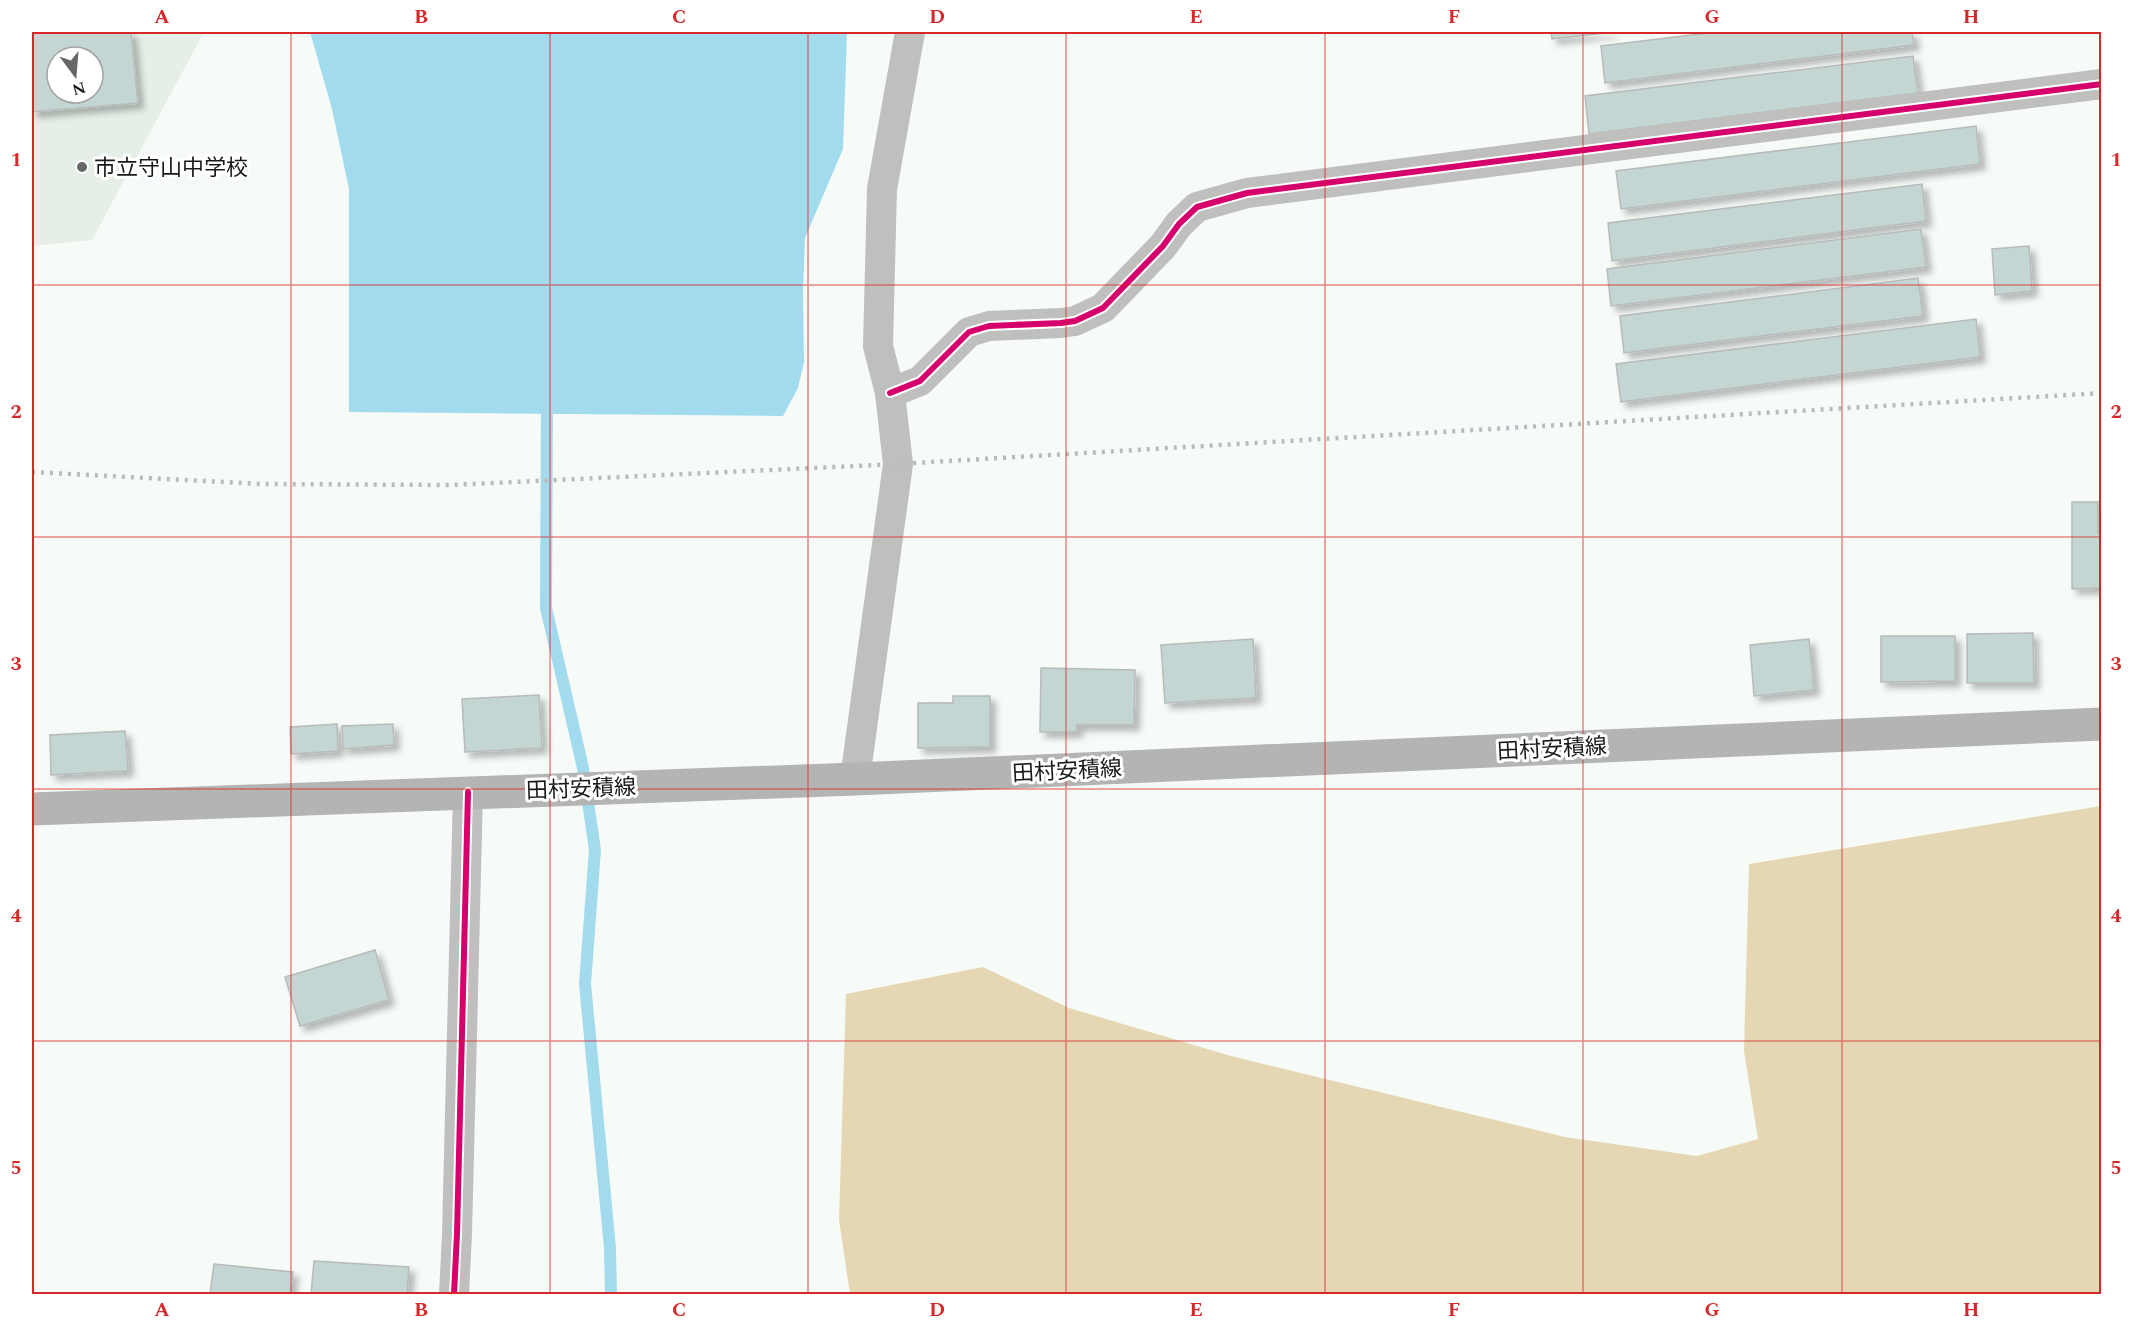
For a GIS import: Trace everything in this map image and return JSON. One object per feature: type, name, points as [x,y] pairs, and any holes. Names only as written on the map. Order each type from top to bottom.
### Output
[{"type":"main road","name":"田村安積線","points":[[32,809],[855,779],[2102,724]]},
{"type":"street","points":[[855,779],[898,465],[890,393],[878,346],[882,189],[910,32]]},
{"type":"street","points":[[890,393],[920,381],[969,332],[989,326],[1075,321],[1103,308],[1197,207],[1219,200],[1247,193],[2102,84]]},
{"type":"street","points":[[454,1294],[468,792]]},
{"type":"shaded area","name":"市立守山中学校","points":[[32,32],[204,32],[92,240],[32,246]]},
{"type":"shaded area","points":[[2101,806],[2101,1294],[850,1294],[839,1220],[846,994],[983,967],[1069,1008],[1231,1056],[1565,1137],[1697,1156],[1758,1139],[1744,1051],[1749,864]]},
{"type":"water","points":[[310,32],[847,32],[843,149],[805,238],[804,362],[798,388],[783,416],[349,412],[349,189],[332,109]]},
{"type":"building","points":[[32,32],[131,32],[138,103],[32,112]]},
{"type":"building","points":[[1551,32],[1613,32],[1552,39]]},
{"type":"building","points":[[1716,32],[1912,32],[1914,45],[1605,83],[1601,46]]},
{"type":"building","points":[[1913,56],[1918,93],[1589,134],[1585,96]]},
{"type":"building","points":[[1976,126],[1980,164],[1621,209],[1616,171]]},
{"type":"building","points":[[1922,184],[1926,221],[1612,261],[1608,223]]},
{"type":"building","points":[[1921,229],[1926,267],[1611,306],[1607,269]]},
{"type":"building","points":[[2029,246],[2032,291],[1995,295],[1992,249]]},
{"type":"building","points":[[1918,278],[1923,316],[1624,353],[1620,316]]},
{"type":"building","points":[[1976,319],[1980,357],[1621,402],[1616,364]]},
{"type":"building","points":[[2072,502],[2098,502],[2098,533],[2102,533],[2102,588],[2072,589]]},
{"type":"building","points":[[2033,633],[2034,683],[1967,683],[1967,634]]},
{"type":"building","points":[[1881,636],[1955,636],[1955,681],[1881,682]]},
{"type":"building","points":[[1253,639],[1256,698],[1165,703],[1161,645]]},
{"type":"building","points":[[1809,639],[1814,690],[1754,696],[1750,645]]},
{"type":"building","points":[[1041,668],[1135,670],[1134,725],[1077,725],[1077,732],[1040,732]]},
{"type":"building","points":[[539,695],[542,748],[465,752],[462,699]]},
{"type":"building","points":[[953,696],[990,696],[990,747],[918,748],[918,703],[953,703]]},
{"type":"building","points":[[337,724],[338,751],[291,754],[290,727]]},
{"type":"building","points":[[393,724],[394,745],[343,749],[342,726]]},
{"type":"building","points":[[125,731],[128,771],[51,775],[50,735]]},
{"type":"building","points":[[375,950],[389,1000],[300,1026],[285,977]]},
{"type":"building","points":[[314,1261],[409,1267],[407,1294],[311,1294]]},
{"type":"building","points":[[214,1264],[293,1272],[290,1294],[210,1294]]},
{"type":"waterway","points":[[547,399],[546,608],[583,768],[595,850],[585,984],[610,1248],[611,1294]]},
{"type":"railway","points":[[32,472],[262,484],[450,485],[898,464],[2102,393]]},
{"type":"cycle path","points":[[890,393],[920,381],[969,332],[989,326],[1075,321],[1103,308],[1197,207],[1247,193],[2102,84]]},
{"type":"cycle path","points":[[454,1294],[468,792]]},
{"type":"place","name":"市立守山中学校","points":[[82,167]]}]
